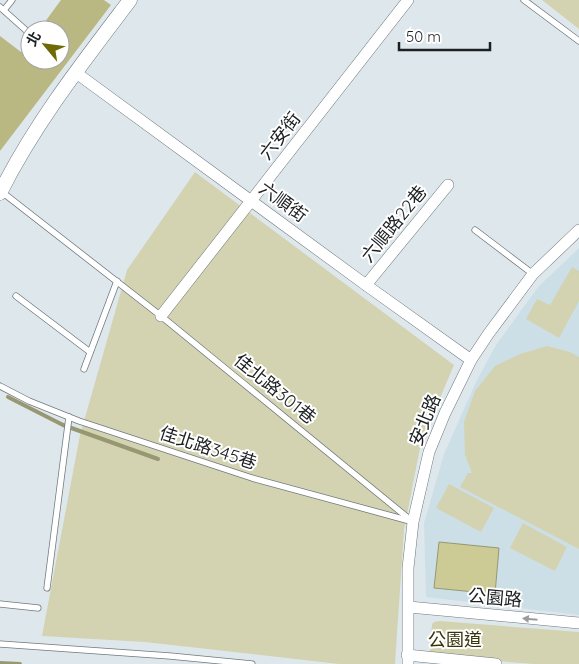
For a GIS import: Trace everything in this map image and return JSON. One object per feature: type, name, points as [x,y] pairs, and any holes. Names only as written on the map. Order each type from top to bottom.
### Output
[{"type":"street","points":[[0,192],[29,141],[75,72],[130,0]]},
{"type":"street","name":"六安街","points":[[161,316],[408,0]]},
{"type":"street","name":"六順街","points":[[75,72],[252,200],[366,286],[471,360]]},
{"type":"street","name":"六順路22巷","points":[[366,286],[448,184]]},
{"type":"street","name":"安北路","points":[[408,660],[408,568],[413,522],[429,452],[445,413],[471,360],[489,332],[533,274],[579,230]]},
{"type":"street","name":"公園路","points":[[409,607],[579,624]]},
{"type":"street","points":[[408,660],[496,664]]},
{"type":"lane","points":[[12,0],[2,9],[20,25]]},
{"type":"lane","points":[[524,0],[579,41]]},
{"type":"lane","name":"佳北路301巷","points":[[0,192],[161,316],[413,522]]},
{"type":"lane","points":[[475,230],[533,274]]},
{"type":"lane","points":[[84,369],[117,281]]},
{"type":"lane","points":[[16,296],[90,352]]},
{"type":"lane","name":"佳北路345巷","points":[[0,387],[69,417],[252,478],[413,522]]},
{"type":"lane","points":[[46,588],[69,417]]},
{"type":"lane","points":[[0,604],[38,608]]},
{"type":"lane","points":[[0,644],[252,664]]},
{"type":"shaded area","points":[[61,0],[104,0],[111,5],[70,59],[70,20],[46,20]]},
{"type":"shaded area","points":[[0,36],[20,51],[20,70],[62,70],[0,151]]},
{"type":"shaded area","points":[[579,248],[579,615],[426,597],[424,523],[444,454],[476,382],[496,345],[538,287]]},
{"type":"shaded area","points":[[439,542],[499,548],[495,594],[434,588]]},
{"type":"green space","points":[[542,0],[579,0],[579,29]]},
{"type":"green space","points":[[195,172],[454,365],[421,443],[404,530],[395,664],[339,664],[145,642],[42,636],[80,435],[127,270]]},
{"type":"green space","points":[[572,267],[579,271],[579,301],[559,338],[526,319],[537,299],[550,305]]},
{"type":"green space","points":[[547,346],[570,352],[579,357],[579,549],[460,487],[468,473],[472,473],[465,455],[464,422],[475,391],[495,366],[520,354]]},
{"type":"green space","points":[[449,484],[494,508],[481,532],[436,508]]},
{"type":"green space","points":[[523,523],[567,547],[555,571],[510,548]]},
{"type":"green space","name":"公園道","points":[[440,621],[579,632],[579,664],[534,664],[433,656],[430,652],[432,624]]},
{"type":"waterway","points":[[8,397],[63,425],[158,459]]},
{"type":"waterway","points":[[0,663],[20,664]]}]
